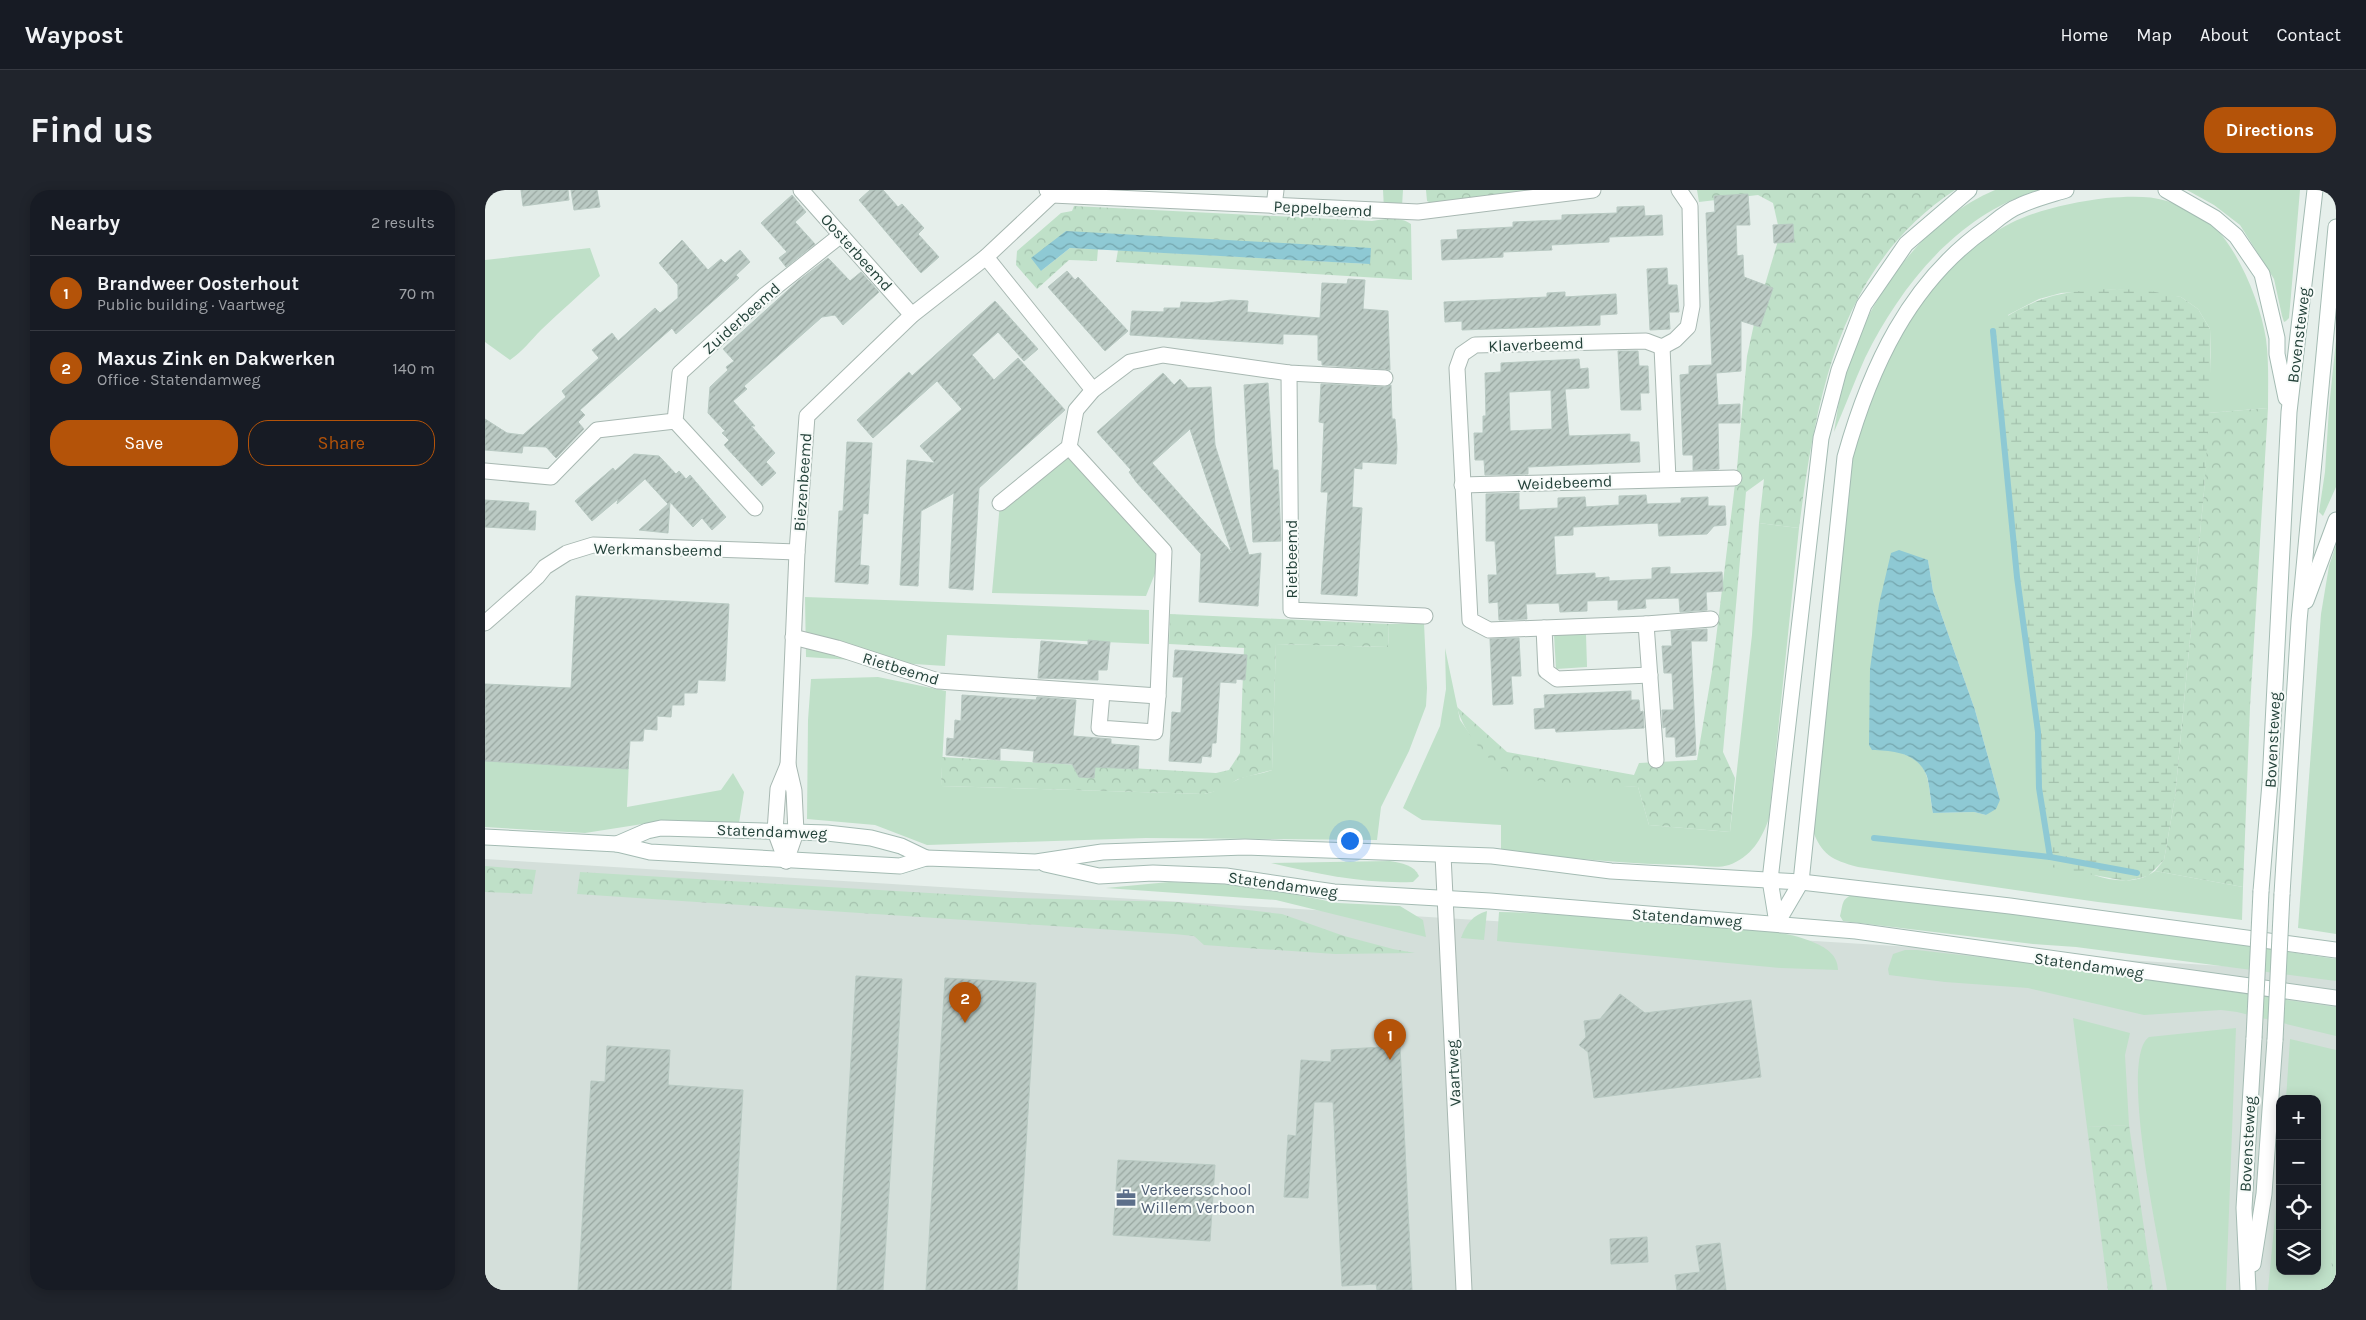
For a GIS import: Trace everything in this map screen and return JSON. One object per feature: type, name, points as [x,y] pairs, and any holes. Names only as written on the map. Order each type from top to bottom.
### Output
[{"type":"main road","name":"Oosterbeemd","points":[[801,190],[912,315]]},
{"type":"main road","points":[[1275,206],[1276,190]]},
{"type":"main road","name":"Peppelbeemd","points":[[1050,193],[1418,212],[1593,190]]},
{"type":"main road","points":[[1668,479],[1662,347],[1675,340],[1688,327],[1692,306],[1690,206],[1679,190]]},
{"type":"main road","points":[[1777,923],[1770,880],[1821,438],[1839,370],[1863,305],[1906,244],[1969,190]]},
{"type":"main road","points":[[1777,923],[1801,882],[1845,457],[1858,409],[1887,343],[1918,296],[1965,243],[2017,206],[2066,190]]},
{"type":"main road","points":[[2166,190],[2215,218],[2236,236],[2262,274],[2277,338],[2277,354],[2289,412]]},
{"type":"main road","name":"Bovensteweg","points":[[2249,1290],[2244,1208],[2261,891],[2270,783],[2289,412],[2315,190]]},
{"type":"main road","name":"Biezenbeemd","points":[[785,861],[797,832],[795,791],[788,765],[797,552],[807,416],[912,315],[986,257],[1050,193]]},
{"type":"main road","name":"Bovensteweg","points":[[2249,1290],[2264,1194],[2275,1040],[2299,621],[2336,227]]},
{"type":"main road","name":"Zuiderbeemd","points":[[675,422],[680,373],[764,296],[841,234]]},
{"type":"main road","points":[[986,257],[1093,390]]},
{"type":"main road","name":"Klaverbeemd","points":[[1662,347],[1646,341],[1475,345],[1463,354],[1457,368],[1470,620],[1489,630],[1646,624],[1711,619]]},
{"type":"main road","points":[[1000,503],[1069,447],[1076,410],[1093,390],[1130,362],[1163,355],[1289,373],[1385,378]]},
{"type":"main road","name":"Rietbeemd","points":[[1289,373],[1291,610],[1425,616]]},
{"type":"main road","points":[[485,471],[551,477],[597,430],[675,422],[755,508]]},
{"type":"main road","points":[[1069,447],[1164,551],[1155,732],[1099,728],[1102,693]]},
{"type":"main road","name":"Weidebeemd","points":[[1462,485],[1734,478]]},
{"type":"main road","points":[[2299,621],[2336,520]]},
{"type":"main road","name":"Werkmansbeemd","points":[[485,623],[537,577],[545,567],[567,553],[593,545],[797,552]]},
{"type":"main road","points":[[1646,624],[1656,760]]},
{"type":"main road","points":[[1544,628],[1545,671],[1557,679],[1650,675]]},
{"type":"main road","name":"Rietbeemd","points":[[793,637],[837,648],[938,681],[1158,696]]},
{"type":"main road","name":"Biezenbeemd","points":[[785,861],[775,831],[778,789],[788,765]]},
{"type":"main road","name":"Statendamweg","points":[[617,844],[647,831],[661,828],[775,831],[871,838],[901,846],[926,858]]},
{"type":"main road","name":"Statendamweg","points":[[485,837],[617,844],[650,852],[785,861],[900,866],[926,858],[1036,862],[1099,876],[1153,873],[1226,876],[1334,892],[1444,898],[1777,923],[1856,932],[2336,998]]},
{"type":"main road","name":"Statendamweg","points":[[1036,862],[1102,852],[1245,847],[1492,856],[1611,871],[1801,882],[2010,906],[2336,950]]},
{"type":"main road","name":"Vaartweg","points":[[1443,855],[1463,1290]]},
{"type":"shaded area","points":[[485,859],[2336,973],[2336,1290],[485,1290]]},
{"type":"green space","points":[[1383,190],[1403,190],[1402,206],[1384,209]]},
{"type":"green space","points":[[1426,190],[1566,190],[1437,206],[1427,201]]},
{"type":"green space","points":[[1697,190],[1955,190],[1915,221],[1884,257],[1859,297],[1840,340],[1825,385],[1814,432],[1799,528],[1759,523],[1764,479],[1746,492],[1723,752],[1735,778],[1730,832],[1649,825],[1638,787],[1552,782],[1519,777],[1508,773],[1484,753],[1470,735],[1457,707],[1507,752],[1634,775],[1639,763],[1697,760],[1712,671],[1737,468],[1747,356],[1756,315],[1780,234],[1773,203],[1758,195],[1699,202]]},
{"type":"green space","points":[[1995,190],[2039,190],[2010,201],[1983,216],[1958,234],[1915,279],[1879,331],[1865,358],[1834,432],[1842,386],[1853,351],[1865,323],[1881,295],[1899,268],[1943,222],[1968,204]]},
{"type":"green space","points":[[2187,190],[2300,190],[2289,318],[2286,321],[2284,322],[2282,316],[2274,279],[2240,225],[2214,205]]},
{"type":"green space","points":[[2144,197],[2167,201],[2195,214],[2219,232],[2243,269],[2260,312],[2268,356],[2268,408],[2208,413],[2211,357],[2210,329],[2198,309],[2181,297],[2117,289],[2061,293],[2039,299],[2008,315],[2094,875],[2126,881],[2141,878],[2155,871],[2243,887],[2242,920],[2098,902],[1858,867],[1841,862],[1829,855],[1819,844],[1812,828],[1851,466],[1860,430],[1887,360],[1905,326],[1926,295],[1951,267],[1979,243],[2011,223],[2034,214],[2070,204],[2106,198]],"holes":[[[1928,560],[1933,591],[1975,710],[2000,800],[1986,815],[1974,812],[1933,813],[1925,771],[1917,761],[1899,752]]]},
{"type":"green space","points":[[1074,206],[1372,221],[1392,219],[1407,221],[1411,224],[1412,280],[1116,262],[1118,250],[1370,264],[1066,231],[1041,271],[1070,248],[1098,249],[1097,261],[1069,260],[1037,289],[1016,265],[1017,251],[1061,213],[1072,211]]},
{"type":"green space","points":[[590,248],[600,276],[541,330],[519,353],[510,360],[485,342],[485,260]]},
{"type":"green space","points":[[2145,290],[2181,297],[2198,309],[2210,329],[2211,381],[2204,492],[2175,797],[2164,860],[2148,876],[2126,881],[2051,867],[1990,327],[2022,308],[2050,297],[2080,291]]},
{"type":"green space","points":[[2336,340],[2336,487],[2323,516],[2319,512],[2325,472]]},
{"type":"green space","points":[[2268,408],[2250,707],[2243,887],[2155,871],[2164,860],[2175,797],[2204,492],[2208,413]]},
{"type":"green space","points":[[1069,447],[1164,551],[1146,596],[992,593],[1000,503]]},
{"type":"green space","points":[[1759,523],[1799,528],[1769,818],[1759,840],[1744,857],[1729,865],[1713,867],[1617,862],[1501,852],[1501,825],[1422,820],[1403,808],[1440,726],[1446,689],[1445,648],[1460,720],[1477,744],[1496,763],[1538,780],[1638,787],[1649,825],[1730,832],[1752,635]]},
{"type":"green space","points":[[2336,545],[2336,934],[2298,928],[2321,614],[2329,566]]},
{"type":"green space","points":[[805,597],[1149,610],[1149,644],[947,635],[945,666],[806,657]]},
{"type":"green space","points":[[1170,614],[1389,624],[1388,647],[1276,644],[1272,770],[1238,779],[1221,790],[1204,794],[941,786],[942,757],[1216,773],[1229,770],[1240,753],[1244,648],[1169,644]]},
{"type":"green space","points":[[1424,623],[1426,706],[1409,751],[1381,807],[1377,840],[1146,838],[927,845],[875,825],[807,819],[808,720],[811,679],[878,677],[946,691],[941,786],[1204,794],[1241,778],[1272,770],[1276,644],[1388,647],[1389,624]]},
{"type":"green space","points":[[1586,634],[1587,667],[1556,669],[1554,635]]},
{"type":"green space","points":[[485,757],[629,760],[627,807],[721,790],[733,773],[744,792],[739,823],[649,823],[585,833],[485,827]]},
{"type":"green space","points":[[1390,861],[1411,867],[1419,876],[1413,882],[1359,880],[1271,863]]},
{"type":"green space","points":[[485,866],[536,870],[532,894],[485,892]]},
{"type":"green space","points":[[580,872],[1013,898],[1177,902],[1282,914],[1344,936],[1415,953],[1335,954],[1204,945],[1194,936],[1174,934],[577,894]]},
{"type":"green space","points":[[1169,882],[1246,885],[1338,903],[1400,906],[1423,920],[1426,937],[1276,900],[1106,888]]},
{"type":"green space","points":[[1853,895],[2132,928],[2336,959],[2336,981],[2076,947],[2033,944],[1843,921],[1840,916],[1843,903],[1846,898]]},
{"type":"green space","points":[[1487,911],[1484,940],[1461,938],[1465,928],[1471,921]]},
{"type":"green space","points":[[1499,912],[1569,915],[1769,931],[1801,938],[1824,947],[1834,957],[1838,970],[1781,968],[1497,941]]},
{"type":"green space","points":[[1905,950],[2040,964],[2336,1007],[2336,1036],[2237,1012],[2221,1010],[2144,1015],[2028,988],[1945,982],[1889,975],[1888,969],[1893,954]]},
{"type":"green space","points":[[2073,1018],[2130,1033],[2125,1055],[2129,1125],[2087,1127]]},
{"type":"green space","points":[[2236,1028],[2226,1290],[2167,1290],[2150,1198],[2139,1116],[2138,1080],[2141,1052],[2149,1037]]},
{"type":"green space","points":[[2290,1039],[2336,1050],[2336,1195],[2330,1290],[2268,1290],[2276,1207],[2276,1275],[2321,1275],[2321,1095],[2286,1095]]},
{"type":"green space","points":[[2129,1125],[2153,1290],[2108,1290],[2087,1127]]},
{"type":"green space","points":[[2336,1195],[2336,1290],[2330,1290]]},
{"type":"water","points":[[1066,231],[1371,248],[1370,264],[1070,248],[1041,271],[1031,258]]},
{"type":"water","points":[[1899,550],[1928,560],[1933,591],[1975,710],[2000,800],[1996,809],[1986,815],[1974,812],[1933,813],[1927,777],[1922,767],[1916,761],[1903,754],[1872,750],[1869,745],[1870,669],[1879,604],[1891,553]]},
{"type":"building","points":[[521,190],[568,190],[569,200],[523,206]]},
{"type":"building","points":[[571,190],[597,190],[600,207],[574,210]]},
{"type":"building","points":[[870,190],[883,190],[898,207],[902,204],[924,228],[918,234],[939,257],[921,273],[859,200]]},
{"type":"building","points":[[1748,194],[1750,225],[1736,225],[1737,256],[1743,255],[1744,277],[1773,288],[1760,327],[1741,321],[1741,371],[1716,373],[1718,405],[1740,404],[1740,423],[1718,423],[1719,469],[1693,470],[1693,455],[1683,455],[1680,375],[1689,374],[1689,366],[1712,365],[1706,213],[1715,212],[1714,196]]},
{"type":"building","points":[[792,195],[806,212],[795,222],[815,244],[786,267],[779,258],[787,252],[761,223]]},
{"type":"building","points":[[1644,206],[1645,216],[1662,215],[1663,235],[1609,237],[1609,242],[1551,245],[1552,250],[1503,252],[1503,257],[1442,260],[1441,240],[1458,239],[1457,230],[1513,227],[1513,222],[1562,220],[1562,215],[1617,213],[1617,207]]},
{"type":"building","points":[[1793,224],[1794,242],[1774,243],[1773,225]]},
{"type":"building","points":[[682,240],[708,270],[721,259],[725,263],[740,250],[750,262],[736,275],[739,278],[676,334],[672,328],[580,410],[585,415],[578,422],[584,429],[556,458],[546,447],[523,446],[522,453],[485,450],[485,419],[507,433],[523,435],[566,397],[562,391],[599,358],[592,350],[612,333],[618,341],[655,308],[660,313],[678,298],[678,285],[659,263]]},
{"type":"building","points":[[828,258],[850,281],[861,272],[879,292],[843,325],[835,315],[822,317],[744,386],[747,389],[733,401],[755,426],[751,426],[775,453],[766,462],[776,473],[762,486],[724,445],[729,440],[722,433],[725,431],[708,413],[710,387],[728,370],[726,367],[734,361],[723,349],[798,281]]},
{"type":"building","points":[[1667,268],[1668,285],[1677,285],[1679,312],[1669,312],[1670,329],[1650,330],[1647,269]]},
{"type":"building","points":[[1067,271],[1075,280],[1078,277],[1128,331],[1105,351],[1048,287]]},
{"type":"building","points":[[1348,279],[1365,280],[1363,309],[1388,311],[1390,370],[1322,365],[1322,361],[1318,360],[1318,335],[1283,334],[1283,344],[1130,335],[1132,311],[1164,312],[1164,308],[1180,308],[1181,302],[1248,301],[1247,312],[1320,318],[1322,283],[1347,284]]},
{"type":"building","points":[[1565,292],[1565,297],[1616,294],[1617,314],[1600,315],[1600,325],[1462,330],[1462,321],[1445,322],[1444,302],[1547,297],[1547,293]]},
{"type":"building","points":[[995,301],[1038,349],[1024,361],[998,332],[972,355],[994,380],[1018,358],[1065,410],[979,488],[973,590],[949,588],[954,493],[921,511],[918,586],[900,585],[907,460],[935,463],[920,446],[962,409],[937,381],[873,438],[857,420],[909,372],[912,376]]},
{"type":"building","points":[[1618,351],[1638,351],[1639,366],[1648,366],[1649,393],[1640,393],[1641,410],[1621,410]]},
{"type":"building","points":[[1579,359],[1580,369],[1588,368],[1589,388],[1565,389],[1569,436],[1630,434],[1630,442],[1639,442],[1640,462],[1528,467],[1528,474],[1485,475],[1484,460],[1475,460],[1474,433],[1483,433],[1483,416],[1486,416],[1485,373],[1501,372],[1501,363]],"holes":[[[1551,390],[1552,429],[1510,431],[1509,392]]]},
{"type":"building","points":[[1163,373],[1174,385],[1180,379],[1188,388],[1211,387],[1215,445],[1249,555],[1261,553],[1258,606],[1199,602],[1201,554],[1137,483],[1129,472],[1131,470],[1097,432]],"holes":[[[1190,429],[1232,553],[1152,463]]]},
{"type":"building","points":[[1268,383],[1273,470],[1278,470],[1281,541],[1253,542],[1244,385]]},
{"type":"building","points":[[1321,384],[1385,387],[1391,385],[1392,419],[1395,419],[1397,448],[1396,464],[1362,462],[1362,469],[1354,468],[1352,507],[1362,508],[1357,596],[1321,594],[1328,492],[1321,492],[1324,423],[1319,422]]},
{"type":"building","points":[[847,442],[872,443],[868,514],[863,513],[860,565],[869,566],[868,584],[835,582],[839,511],[843,511]]},
{"type":"building","points":[[634,454],[659,456],[676,474],[679,471],[686,479],[690,475],[726,517],[712,530],[702,518],[693,527],[670,502],[668,533],[639,530],[668,504],[645,479],[617,504],[618,499],[592,521],[575,501],[613,468],[615,471]]},
{"type":"building","points":[[1519,493],[1519,510],[1558,508],[1558,498],[1585,497],[1586,507],[1619,505],[1619,496],[1646,495],[1647,504],[1681,503],[1681,498],[1708,497],[1708,506],[1725,506],[1726,525],[1714,526],[1707,534],[1659,536],[1658,523],[1573,527],[1573,535],[1554,536],[1556,575],[1595,573],[1595,578],[1609,577],[1609,581],[1652,579],[1652,568],[1670,567],[1670,574],[1722,572],[1723,591],[1706,592],[1707,610],[1680,612],[1679,598],[1645,599],[1646,608],[1618,610],[1618,600],[1587,601],[1587,611],[1560,612],[1559,603],[1526,604],[1527,619],[1499,620],[1498,602],[1489,603],[1488,575],[1497,575],[1495,541],[1486,541],[1486,494]]},
{"type":"building","points":[[485,500],[529,503],[528,511],[536,511],[535,530],[485,527]]},
{"type":"building","points":[[576,596],[729,604],[725,681],[698,680],[697,693],[684,693],[684,705],[672,705],[671,717],[657,716],[657,730],[644,729],[643,741],[630,741],[628,769],[485,761],[485,684],[571,688]]},
{"type":"building","points":[[1707,629],[1707,641],[1691,641],[1696,755],[1676,757],[1675,737],[1666,737],[1666,727],[1663,728],[1662,710],[1674,710],[1672,673],[1664,673],[1662,646],[1672,646],[1671,631]]},
{"type":"building","points":[[1519,638],[1521,676],[1511,676],[1513,704],[1493,705],[1490,639]]},
{"type":"building","points":[[1088,640],[1110,642],[1107,670],[1098,670],[1098,680],[1038,678],[1041,641],[1088,645]]},
{"type":"building","points":[[1175,650],[1247,655],[1245,680],[1236,679],[1236,683],[1220,682],[1216,743],[1212,743],[1211,757],[1202,756],[1201,763],[1169,761],[1172,712],[1181,713],[1183,677],[1173,677]]},
{"type":"building","points":[[1631,691],[1631,700],[1639,700],[1640,712],[1643,711],[1644,728],[1556,732],[1555,728],[1535,729],[1534,709],[1545,708],[1544,695]]},
{"type":"building","points":[[962,695],[1036,700],[1037,697],[1076,700],[1073,736],[1111,739],[1111,744],[1139,746],[1138,769],[1095,767],[1094,778],[1079,777],[1072,764],[1033,762],[1034,751],[1000,748],[1000,760],[946,755],[947,738],[954,739],[955,720],[961,721]]},
{"type":"building","points":[[856,976],[902,979],[883,1290],[837,1290]]},
{"type":"building","points":[[945,978],[1036,983],[1017,1290],[926,1290]]},
{"type":"building","points":[[1620,994],[1645,1013],[1751,1000],[1761,1077],[1594,1098],[1588,1052],[1579,1045],[1586,1037],[1584,1021],[1600,1019]]},
{"type":"building","points":[[607,1046],[670,1050],[668,1085],[743,1090],[731,1290],[578,1290],[591,1081],[605,1082]]},
{"type":"building","points":[[1400,1046],[1412,1290],[1377,1290],[1376,1284],[1342,1286],[1333,1102],[1314,1102],[1308,1198],[1284,1197],[1288,1135],[1296,1136],[1301,1060],[1331,1062],[1331,1050]]},
{"type":"building","points":[[1118,1160],[1215,1165],[1210,1241],[1113,1235]]},
{"type":"building","points":[[1647,1237],[1648,1262],[1611,1264],[1610,1239]]},
{"type":"building","points":[[1720,1243],[1726,1290],[1677,1290],[1675,1275],[1700,1272],[1696,1246]]},
{"type":"waterway","points":[[1993,331],[2017,577],[2038,732],[2039,788],[2050,857]]},
{"type":"waterway","points":[[1874,838],[2050,857],[2137,873]]},
{"type":"place","name":"Maxus Zink en Dakwerken","points":[[965,1023]]},
{"type":"place","name":"Brandweer Oosterhout","points":[[1390,1060]]},
{"type":"place","name":"Verkeersschool Willem Verboon","points":[[1126,1198]]}]
